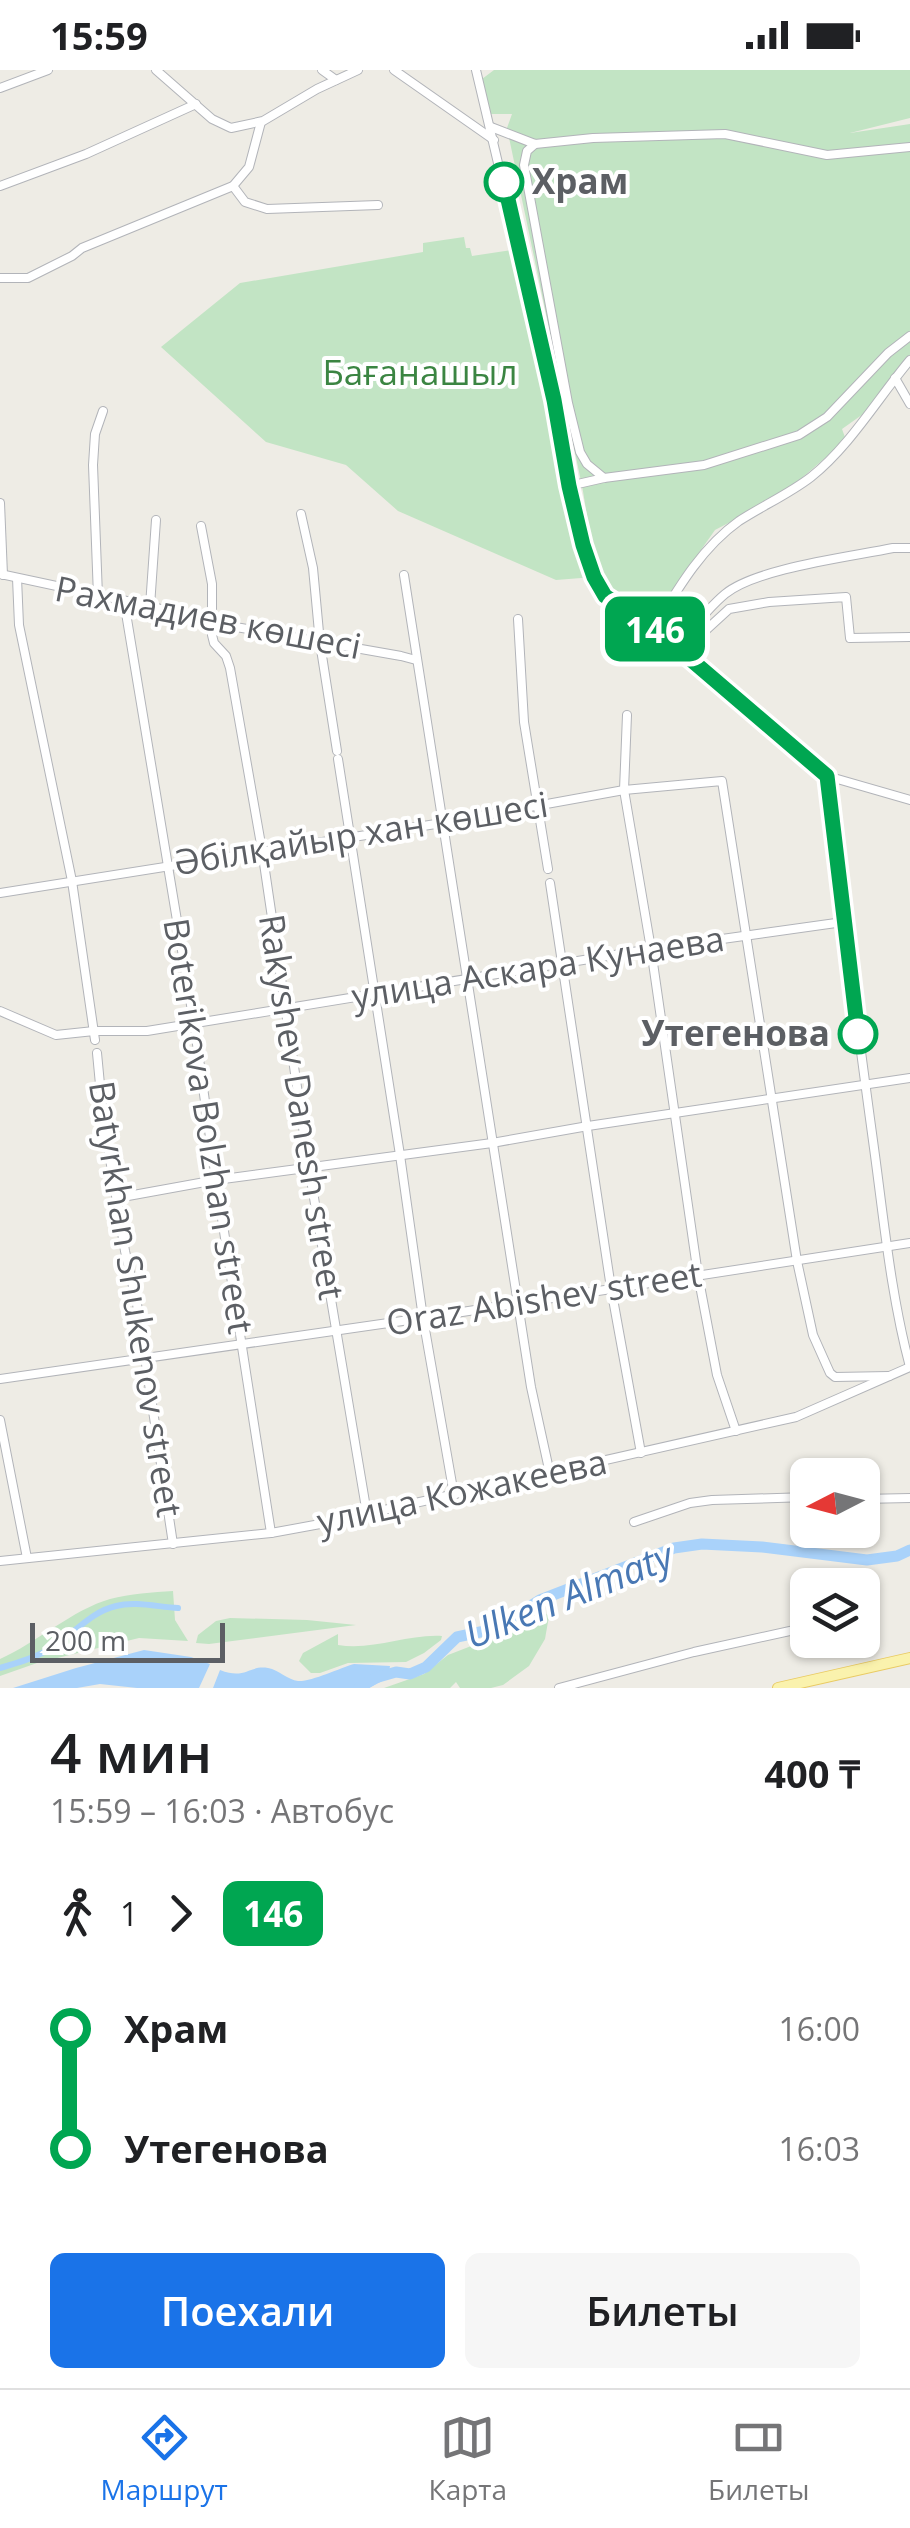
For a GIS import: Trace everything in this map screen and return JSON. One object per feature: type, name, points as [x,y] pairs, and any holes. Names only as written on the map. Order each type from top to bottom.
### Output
[{"type":"main road","points":[[778,1688],[910,1658]]},
{"type":"street","points":[[0,88],[48,70]]},
{"type":"street","points":[[156,70],[212,119],[231,128],[260,122],[358,70]]},
{"type":"street","points":[[322,70],[336,80]]},
{"type":"street","points":[[394,70],[494,140]]},
{"type":"street","points":[[488,70],[477,72],[554,400],[569,486],[594,577],[605,596],[654,628],[827,776],[910,800]]},
{"type":"street","points":[[0,186],[86,154],[196,104]]},
{"type":"street","points":[[0,278],[28,278],[82,248],[233,186],[250,167],[260,122]]},
{"type":"street","points":[[491,128],[535,144],[725,134],[827,155],[910,147]]},
{"type":"street","points":[[535,144],[528,151],[524,166],[568,403],[580,452],[604,478]]},
{"type":"street","points":[[233,186],[245,202],[278,210],[378,205]]},
{"type":"street","points":[[569,486],[704,464],[798,436],[827,417],[888,353],[910,336]]},
{"type":"street","points":[[654,628],[706,552],[736,524],[811,477],[910,360]]},
{"type":"street","points":[[895,378],[910,404]]},
{"type":"street","points":[[98,596],[92,465],[103,411]]},
{"type":"street","points":[[0,503],[1,575]]},
{"type":"street","points":[[301,514],[314,568],[320,642],[337,755],[454,1495]]},
{"type":"street","points":[[150,606],[156,520]]},
{"type":"street","name":"Rakyshev Danesh street","points":[[201,526],[212,584],[214,643],[226,656],[230,668],[262,850],[308,1168],[368,1514]]},
{"type":"street","points":[[679,649],[708,610],[727,592],[751,579],[893,548],[910,548]]},
{"type":"street","name":"Рахмадиев көшесі","points":[[1,575],[213,622],[416,660]]},
{"type":"street","points":[[404,575],[517,1303],[550,1474]]},
{"type":"street","name":"Batyrkhan Shukenov street","points":[[17,578],[19,625],[72,881],[95,1035]]},
{"type":"street","points":[[679,649],[729,609],[846,597],[850,638],[910,636]]},
{"type":"street","name":"Boterikova Bolzhan street","points":[[124,601],[194,1023],[271,1533]]},
{"type":"street","points":[[518,619],[524,722],[548,869]]},
{"type":"street","points":[[626,715],[624,790],[698,1275],[718,1375],[736,1430]]},
{"type":"street","points":[[827,776],[888,1246],[910,1367]]},
{"type":"street","name":"Әбілқайыр хан көшесі","points":[[0,893],[624,790],[722,781],[746,935]]},
{"type":"street","points":[[550,883],[611,1288],[641,1453]]},
{"type":"street","name":"улица Аскара Кунаева","points":[[0,1011],[56,1035],[147,1031],[651,949],[843,922]]},
{"type":"street","points":[[746,935],[796,1261],[813,1335],[835,1377],[889,1376]]},
{"type":"street","name":"Batyrkhan Shukenov street","points":[[97,1054],[103,1116],[137,1304],[173,1544]]},
{"type":"street","points":[[118,1198],[216,1180],[492,1144],[910,1078]]},
{"type":"street","name":"Oraz Abishev street","points":[[0,1379],[910,1243]]},
{"type":"street","name":"улица Кожакеева","points":[[0,1561],[271,1533],[368,1514],[796,1417],[910,1367]]},
{"type":"street","points":[[0,1420],[26,1558]]},
{"type":"street","points":[[634,1522],[690,1503],[790,1498]]},
{"type":"street","points":[[880,1499],[910,1498]]},
{"type":"street","points":[[559,1688],[790,1631]]},
{"type":"green space","points":[[494,70],[910,70],[910,118],[850,133],[910,124],[910,365],[873,407],[842,429],[846,440],[782,495],[715,530],[655,615],[620,597],[597,560],[507,128],[512,114],[489,114],[482,79]]},
{"type":"green space","name":"Бағанашыл","points":[[464,237],[472,256],[511,250],[594,577],[556,580],[398,511],[346,465],[266,442],[161,347],[240,283],[423,252],[423,243]]},
{"type":"green space","points":[[173,1591],[175,1620],[188,1641],[139,1638],[0,1676],[0,1659],[83,1610],[118,1597]]},
{"type":"green space","points":[[538,1608],[549,1616],[545,1639],[529,1666],[503,1685],[460,1688],[456,1682],[450,1688],[384,1688],[424,1674],[448,1655],[479,1643]]},
{"type":"green space","points":[[230,1618],[356,1625],[196,1643],[198,1635],[216,1621]]},
{"type":"green space","points":[[338,1634],[338,1645],[351,1646],[442,1636],[424,1653],[406,1662],[348,1663],[311,1673],[299,1661],[303,1653]]},
{"type":"water","points":[[144,1650],[210,1664],[199,1688],[100,1684],[13,1688],[76,1668]]},
{"type":"water","points":[[354,1664],[390,1666],[388,1678],[369,1688],[213,1688],[220,1670],[241,1673],[268,1668],[304,1681]]},
{"type":"waterway","name":"Ulken Almaty","points":[[359,1688],[375,1678],[396,1672],[410,1674],[426,1667],[457,1637],[494,1629],[540,1600],[674,1548],[702,1544],[762,1547],[867,1560],[910,1550]]},
{"type":"waterway","points":[[0,1668],[45,1652],[107,1609],[131,1604],[178,1608]]},
{"type":"bus line","name":"146","points":[[504,182],[554,400],[569,486],[594,577],[605,596],[654,628],[827,776],[858,1034]]},
{"type":"place","name":"Храм","points":[[504,182]]},
{"type":"place","name":"Утегенова","points":[[858,1034]]}]
